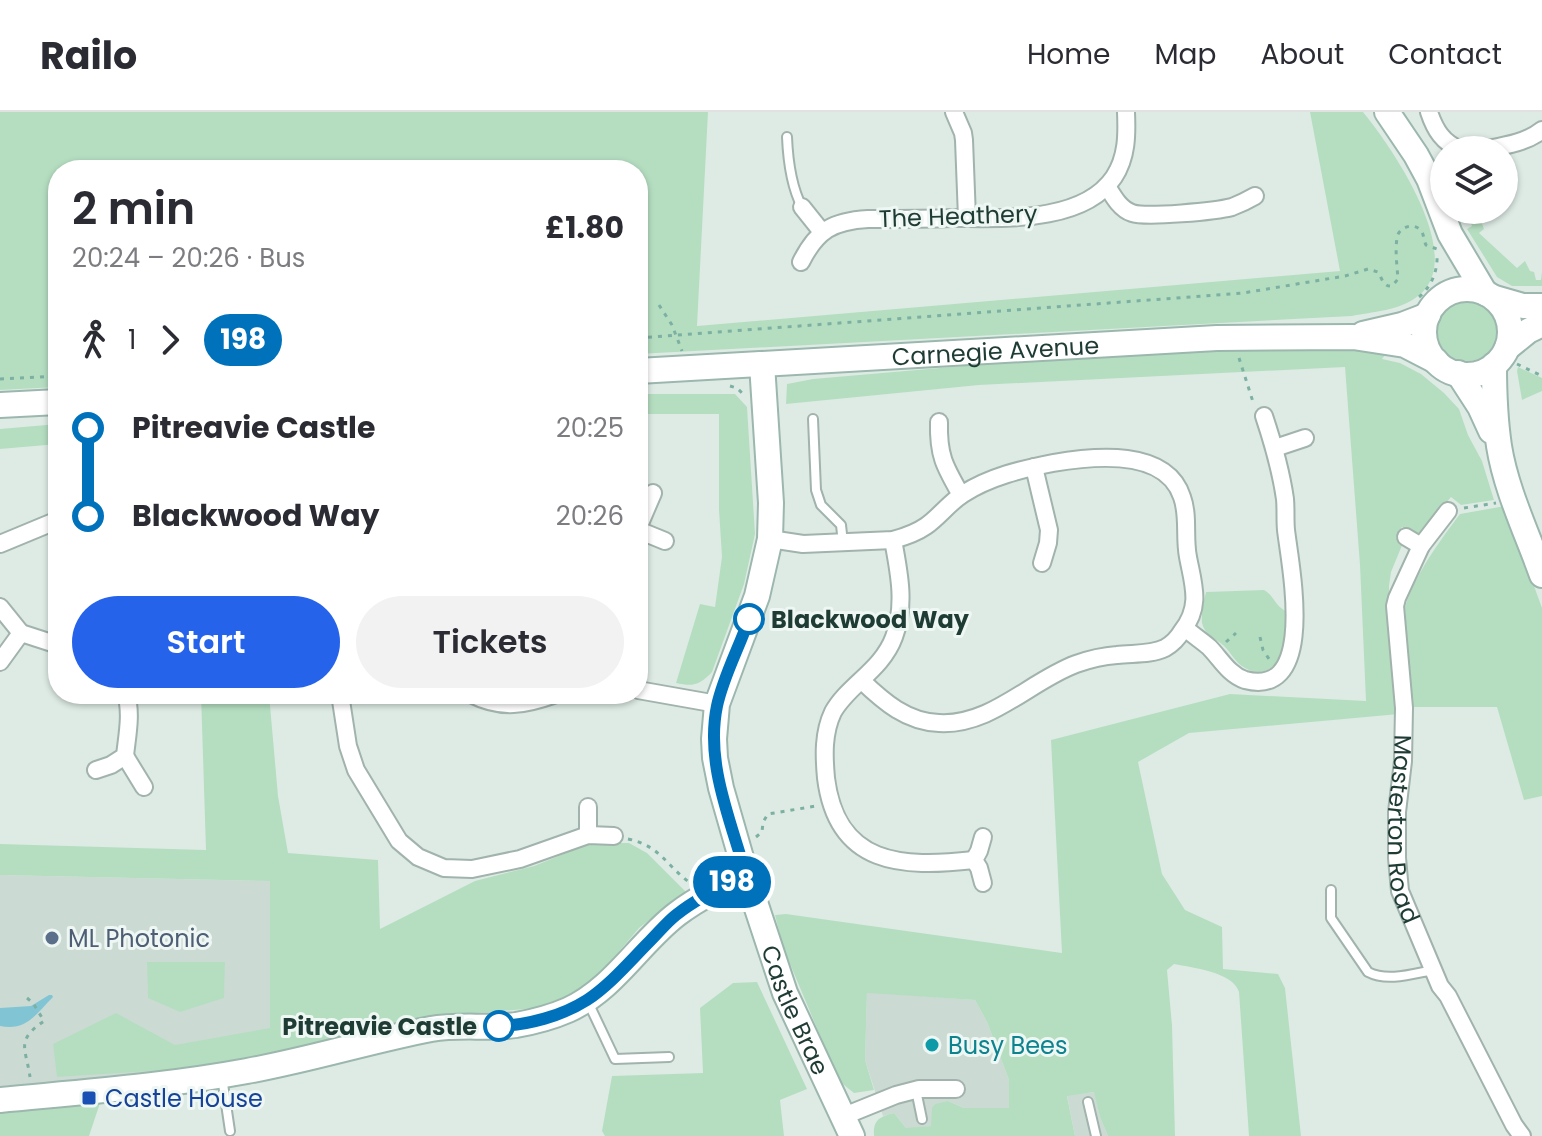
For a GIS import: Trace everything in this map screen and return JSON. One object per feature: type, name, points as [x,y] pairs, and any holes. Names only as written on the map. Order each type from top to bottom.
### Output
[{"type":"street","points":[[954,112],[964,140],[967,218]]},
{"type":"street","points":[[1126,112],[1125,152],[1121,165],[1107,186],[1130,213],[1199,212],[1233,206],[1255,196]]},
{"type":"street","points":[[1387,112],[1423,167],[1450,270],[1428,304],[1425,339],[1436,361],[1458,373],[1477,373],[1507,361],[1528,331],[1542,324]]},
{"type":"street","points":[[1429,112],[1440,136]]},
{"type":"street","points":[[1518,142],[1542,130]]},
{"type":"street","name":"The Heathery","points":[[822,232],[858,220],[1016,218],[1048,214],[1085,201],[1107,186]]},
{"type":"street","points":[[801,262],[822,232],[802,207]]},
{"type":"street","points":[[1442,242],[1507,316],[1510,338],[1507,361],[1494,398],[1500,448],[1513,496],[1542,575]]},
{"type":"street","points":[[1428,304],[1464,289],[1523,306],[1542,306]]},
{"type":"street","name":"Carnegie Avenue","points":[[1353,337],[1402,325],[1428,304]]},
{"type":"street","name":"Carnegie Avenue","points":[[648,371],[1217,338],[1353,337],[1405,345],[1436,361]]},
{"type":"street","name":"Castle Brae","points":[[762,364],[771,503],[770,539],[757,596],[717,704],[715,758],[746,875],[785,993],[848,1126]]},
{"type":"street","points":[[1458,373],[1480,407],[1500,448]]},
{"type":"street","points":[[0,405],[48,403]]},
{"type":"street","points":[[1185,628],[1241,679],[1265,680],[1283,671],[1289,659],[1293,643],[1295,598],[1284,494],[1275,448],[1264,416]]},
{"type":"street","points":[[939,422],[941,454],[961,495]]},
{"type":"street","points":[[1275,448],[1305,438]]},
{"type":"street","points":[[770,539],[803,544],[893,540],[927,526],[961,495],[984,483],[1034,467],[1090,459],[1130,460],[1153,465],[1169,475],[1181,493],[1186,514],[1186,546],[1195,589],[1193,610],[1185,628],[1164,648],[1082,662],[1053,674],[987,713],[948,723],[910,717],[884,701],[862,681]]},
{"type":"street","points":[[1034,467],[1049,530],[1042,563]]},
{"type":"street","points":[[648,505],[653,493]]},
{"type":"street","name":"Masterton Road","points":[[1448,511],[1421,546],[1395,606],[1404,708],[1403,761],[1397,812],[1400,891],[1440,986],[1522,1136]]},
{"type":"street","points":[[0,544],[48,524]]},
{"type":"street","points":[[648,533],[665,541]]},
{"type":"street","points":[[1406,537],[1421,546]]},
{"type":"street","points":[[893,540],[901,591],[897,626],[882,659],[837,707],[827,729],[824,756],[831,804],[848,835],[875,854],[917,864],[974,860]]},
{"type":"street","points":[[0,607],[21,633],[48,642]]},
{"type":"street","points":[[0,662],[21,633]]},
{"type":"street","points":[[648,692],[717,704]]},
{"type":"street","points":[[128,704],[125,756],[144,787]]},
{"type":"street","points":[[342,704],[348,746],[356,770],[399,841],[418,857],[444,868],[472,869],[520,859],[588,835],[614,836]]},
{"type":"street","points":[[96,770],[125,756]]},
{"type":"street","points":[[588,807],[588,835]]},
{"type":"street","points":[[974,860],[983,837]]},
{"type":"street","points":[[974,860],[983,883]]},
{"type":"street","points":[[0,1100],[222,1076],[434,1028],[515,1025],[568,1010],[587,1000],[615,976],[676,915],[706,895],[746,875]]},
{"type":"street","points":[[848,1126],[896,1095],[916,1090],[956,1089]]},
{"type":"lane","points":[[787,137],[789,161],[802,207]]},
{"type":"lane","points":[[813,419],[816,490],[821,505],[841,525],[843,543]]},
{"type":"lane","points":[[1331,890],[1331,918],[1368,972],[1386,978],[1433,970]]},
{"type":"lane","points":[[587,1000],[615,1059],[669,1057]]},
{"type":"lane","points":[[222,1076],[230,1131]]},
{"type":"lane","points":[[916,1090],[922,1119]]},
{"type":"lane","points":[[1088,1102],[1096,1136]]},
{"type":"path","points":[[648,337],[1243,293],[1345,276],[1368,269],[1378,272],[1385,285],[1392,286],[1398,279],[1397,238],[1402,228],[1407,226],[1421,230],[1428,247],[1442,242]]},
{"type":"path","points":[[1428,304],[1426,291],[1433,279],[1442,242]]},
{"type":"path","points":[[659,305],[677,336],[687,369]]},
{"type":"path","points":[[1237,351],[1255,408],[1264,416]]},
{"type":"path","points":[[1507,361],[1542,376]]},
{"type":"path","points":[[0,379],[48,377]]},
{"type":"path","points":[[720,384],[737,388],[746,397],[765,395]]},
{"type":"path","points":[[1448,511],[1499,502]]},
{"type":"path","points":[[1260,637],[1263,650],[1278,674]]},
{"type":"path","points":[[737,843],[755,838],[762,832],[768,814],[831,804]]},
{"type":"path","points":[[614,836],[651,847],[690,883]]},
{"type":"path","points":[[27,998],[44,1021],[30,1030],[24,1051],[33,1097]]},
{"type":"shaded area","points":[[0,875],[271,881],[270,1028],[256,1059],[0,1100]]},
{"type":"shaded area","points":[[867,992],[975,1000],[987,1022],[1009,1080],[1010,1108],[964,1108],[948,1101],[931,1126],[916,1128],[906,1128],[894,1113],[883,1116],[865,1060]]},
{"type":"shaded area","points":[[1095,1092],[1108,1136],[1075,1136],[1067,1095]]},
{"type":"green space","points":[[0,112],[708,112],[697,326],[1340,271],[1310,112],[1363,112],[1404,171],[1428,222],[1434,247],[1434,269],[1426,288],[1419,295],[1402,305],[1352,316],[648,353],[648,160],[48,160],[48,388],[0,390]]},
{"type":"green space","points":[[1482,224],[1484,229],[1479,233],[1517,268],[1525,261],[1536,280],[1541,280],[1542,272],[1542,286],[1512,286],[1497,277],[1467,229]]},
{"type":"green space","points":[[1467,301],[1478,303],[1488,310],[1495,320],[1495,342],[1488,352],[1478,359],[1467,361],[1456,359],[1446,352],[1439,342],[1437,331],[1439,320],[1446,310],[1456,303]]},
{"type":"green space","points":[[1299,348],[1367,351],[1385,355],[1382,359],[1400,363],[1421,374],[1459,409],[1482,461],[1494,500],[1461,505],[1451,497],[1423,531],[1418,534],[1402,527],[1397,536],[1403,543],[1391,572],[1389,614],[1399,714],[1189,733],[1138,762],[1162,874],[1185,910],[1222,927],[1223,969],[1278,974],[1285,988],[1301,1136],[1249,1136],[1239,992],[1221,975],[1174,964],[1167,970],[1175,1136],[1108,1136],[1094,1092],[1067,1096],[1075,1136],[874,1136],[878,1120],[894,1113],[906,1128],[931,1126],[932,1108],[935,1104],[948,1101],[964,1108],[1009,1108],[1009,1080],[987,1022],[975,1000],[867,993],[865,1060],[874,1090],[854,1093],[839,1081],[783,947],[775,915],[786,914],[1062,953],[1051,740],[1230,694],[1366,701],[1360,565],[1345,367],[979,385],[786,404],[787,384],[813,379],[1045,359]]},
{"type":"green space","points":[[1518,367],[1542,378],[1542,391],[1522,400]]},
{"type":"green space","points":[[648,394],[735,394],[747,407],[755,534],[744,584],[712,672],[692,685],[676,683],[700,604],[715,607],[722,557],[719,414],[648,414]]},
{"type":"green space","points":[[48,425],[48,445],[0,449],[0,429]]},
{"type":"green space","points":[[1505,506],[1542,608],[1542,796],[1524,800],[1497,707],[1409,707],[1405,607],[1415,582],[1460,514]]},
{"type":"green space","points":[[1264,590],[1288,612],[1288,633],[1276,663],[1259,672],[1242,666],[1208,633],[1203,627],[1202,616],[1206,592]]},
{"type":"green space","points":[[201,704],[270,704],[278,796],[288,853],[378,860],[380,929],[475,881],[534,866],[597,843],[629,843],[647,853],[687,893],[639,928],[587,984],[536,1008],[430,1017],[261,1055],[256,1059],[167,1070],[57,1077],[53,1044],[116,1013],[175,1045],[270,1028],[270,881],[0,875],[0,844],[206,850]]},
{"type":"green space","points":[[147,962],[225,962],[224,998],[180,1012],[148,998]]},
{"type":"green space","points":[[757,982],[807,1089],[780,1100],[784,1136],[605,1136],[602,1131],[612,1076],[703,1073],[700,1008],[733,983]]},
{"type":"green space","points":[[101,1100],[89,1136],[0,1136],[0,1109]]},
{"type":"water","points":[[49,995],[53,997],[24,1024],[0,1026],[0,1008],[31,1006]]},
{"type":"bus line","name":"198","points":[[499,1026],[543,1018],[587,1000],[676,915],[706,895],[746,875],[718,774],[714,739],[717,704],[749,619]]},
{"type":"place","name":"Blackwood Way","points":[[749,619]]},
{"type":"place","name":"ML Photonic","points":[[52,938]]},
{"type":"place","name":"Pitreavie Castle","points":[[499,1026]]},
{"type":"place","name":"Busy Bees","points":[[932,1045]]},
{"type":"place","name":"Castle House","points":[[89,1098]]}]
